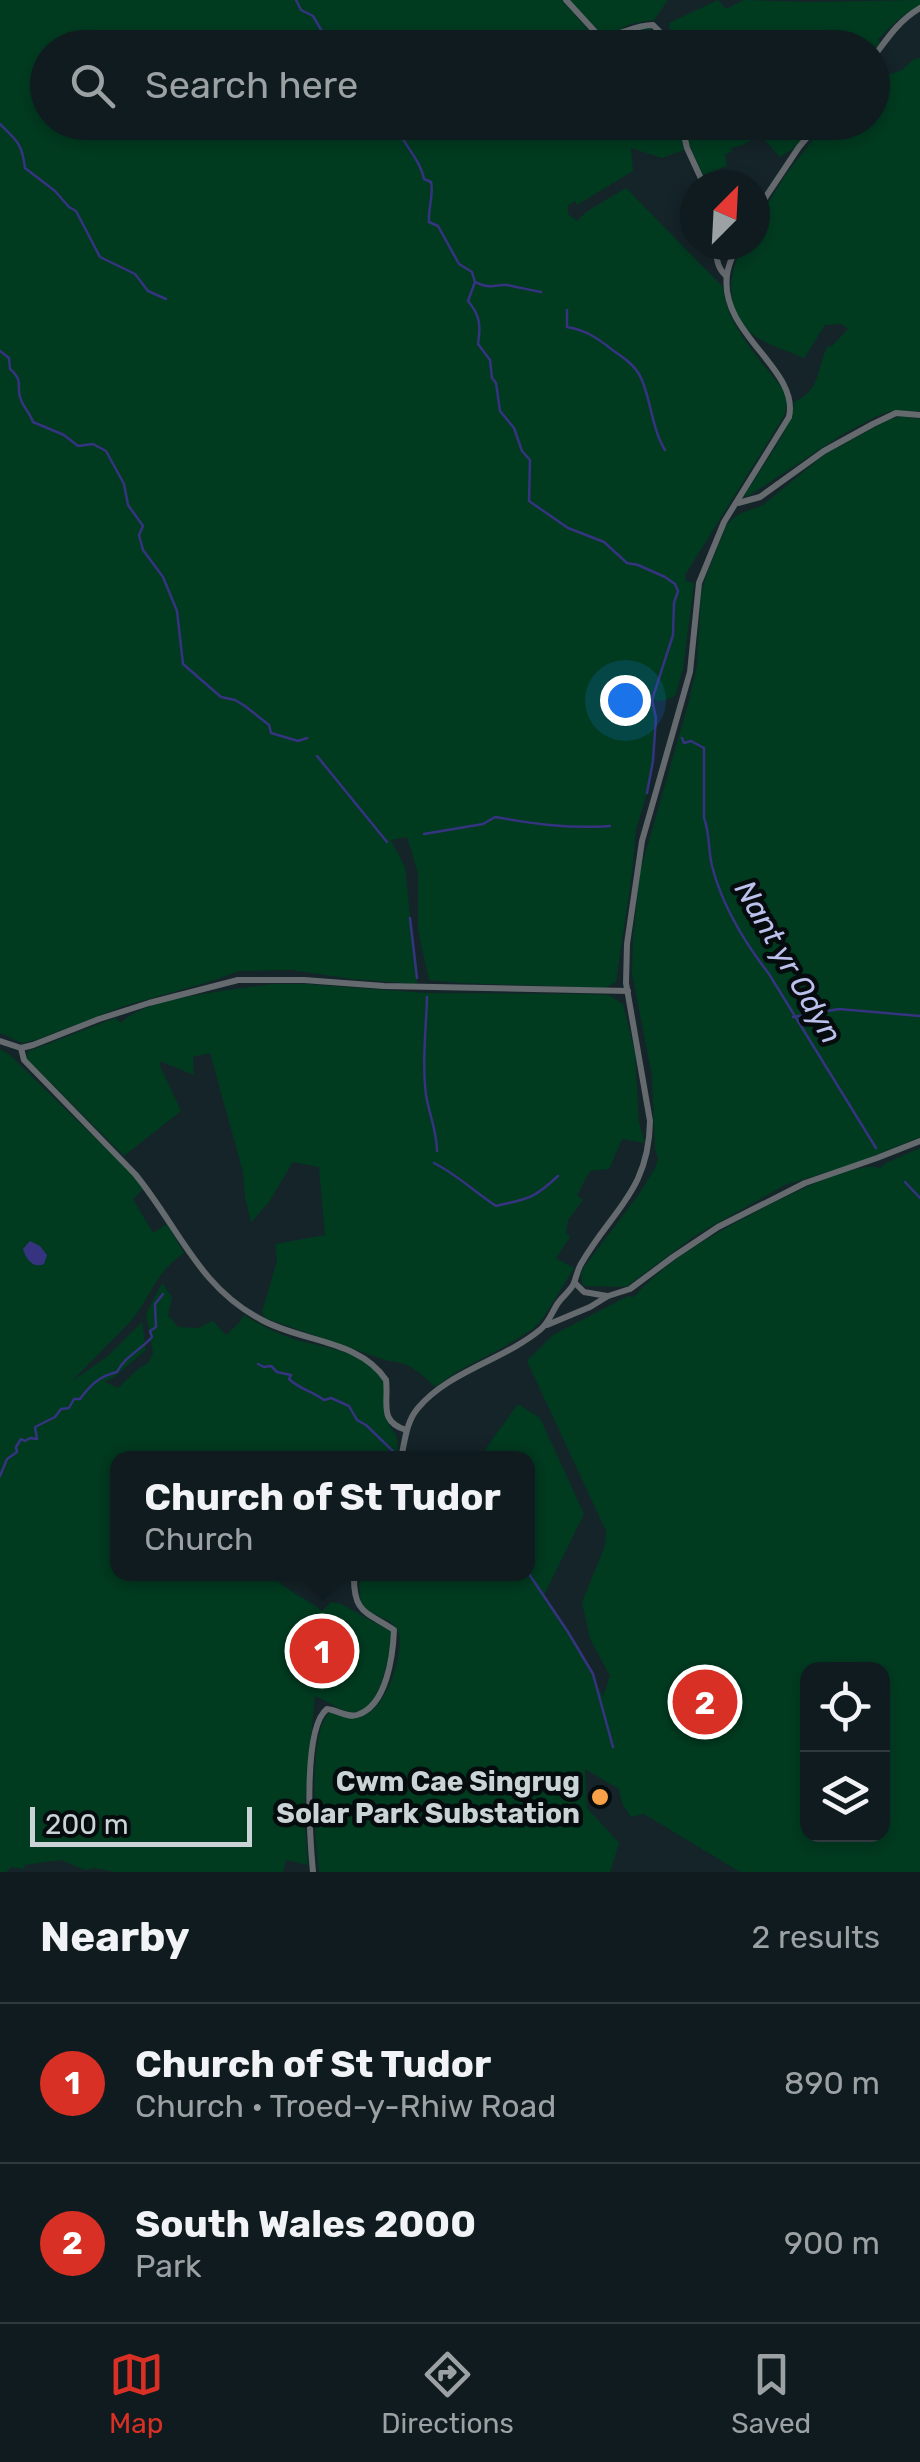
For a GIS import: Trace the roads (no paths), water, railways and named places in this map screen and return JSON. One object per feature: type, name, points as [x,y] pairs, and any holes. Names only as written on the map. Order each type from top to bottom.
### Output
[{"type":"street","points":[[566,0],[594,30]]},
{"type":"street","points":[[890,34],[920,8]]},
{"type":"street","points":[[627,30],[652,25],[657,30]]},
{"type":"street","points":[[684,140],[697,170]]},
{"type":"street","points":[[770,191],[805,140]]},
{"type":"street","points":[[718,260],[718,268],[727,276]]},
{"type":"street","points":[[546,1325],[575,1283],[580,1264],[627,1202],[645,1163],[650,1121],[628,992],[627,944],[640,853],[690,672],[699,583],[715,541],[788,416],[790,400],[780,380],[728,302],[727,276],[732,260]]},
{"type":"street","points":[[736,504],[760,497],[824,451],[873,424],[896,413],[920,415]]},
{"type":"street","points":[[0,1041],[21,1048],[138,1006],[238,980],[628,992]]},
{"type":"street","points":[[21,1048],[24,1060],[142,1182],[188,1254],[222,1292],[238,1307],[280,1329],[344,1348],[371,1362],[386,1380],[389,1419],[406,1430]]},
{"type":"street","points":[[402,1451],[406,1430],[418,1408],[442,1387],[519,1345],[546,1325],[630,1289],[718,1227],[805,1183],[920,1140]]},
{"type":"street","points":[[575,1283],[584,1292],[608,1296]]},
{"type":"street","points":[[314,1872],[309,1802],[320,1714],[327,1709],[354,1716],[363,1712],[382,1690],[392,1660],[394,1630],[359,1606],[354,1581]]},
{"type":"waterway","name":"Nant yr Odyn","points":[[296,0],[321,30]]},
{"type":"waterway","points":[[0,124],[18,143],[25,168],[76,211],[100,257],[135,274],[148,291],[166,299]]},
{"type":"waterway","name":"Nant yr Odyn","points":[[404,140],[424,179],[431,182],[429,222],[438,226],[459,264],[472,272],[475,282],[468,301],[479,321],[478,344],[490,360],[500,411],[514,428],[522,451],[530,460],[529,501],[568,528],[604,542],[627,563],[665,577],[678,591],[673,635],[652,700],[656,718],[647,793]]},
{"type":"waterway","points":[[475,282],[541,292]]},
{"type":"waterway","points":[[567,310],[567,327],[595,337],[636,370],[665,450]]},
{"type":"waterway","points":[[0,351],[9,358],[21,400],[33,422],[64,435],[78,446],[93,444],[106,451],[124,484],[128,505],[143,526],[139,535],[143,550],[163,577],[177,611],[183,664],[221,697],[245,706],[269,725],[271,733],[298,741],[307,738]]},
{"type":"waterway","name":"Nant yr Odyn","points":[[682,738],[684,743],[691,741],[704,748],[704,818],[712,866],[728,909],[876,1148]]},
{"type":"waterway","points":[[317,756],[387,842]]},
{"type":"waterway","points":[[424,834],[483,824],[495,817],[552,825],[610,826]]},
{"type":"waterway","points":[[410,918],[417,978]]},
{"type":"waterway","points":[[427,997],[425,1083],[437,1151]]},
{"type":"waterway","points":[[793,1017],[839,1009],[920,1016]]},
{"type":"waterway","points":[[434,1163],[496,1206],[530,1197],[558,1176]]},
{"type":"waterway","name":"Nant yr Odyn","points":[[905,1182],[920,1198]]},
{"type":"waterway","points":[[0,1476],[21,1439],[37,1439],[35,1427],[55,1417],[61,1409],[69,1408],[74,1399],[80,1399],[100,1379],[117,1372],[152,1337],[150,1331],[156,1327],[155,1304],[163,1294]]},
{"type":"waterway","points":[[258,1364],[291,1375],[289,1379],[324,1400],[331,1398],[349,1406],[357,1420],[393,1451]]},
{"type":"waterway","points":[[534,1581],[593,1674],[613,1747]]},
{"type":"place","name":"Church of St Tudor","points":[[322,1651]]},
{"type":"place","name":"South Wales 2000","points":[[705,1702]]},
{"type":"place","name":"Cwm Cae Singrug Solar Park Substation","points":[[600,1797]]}]
